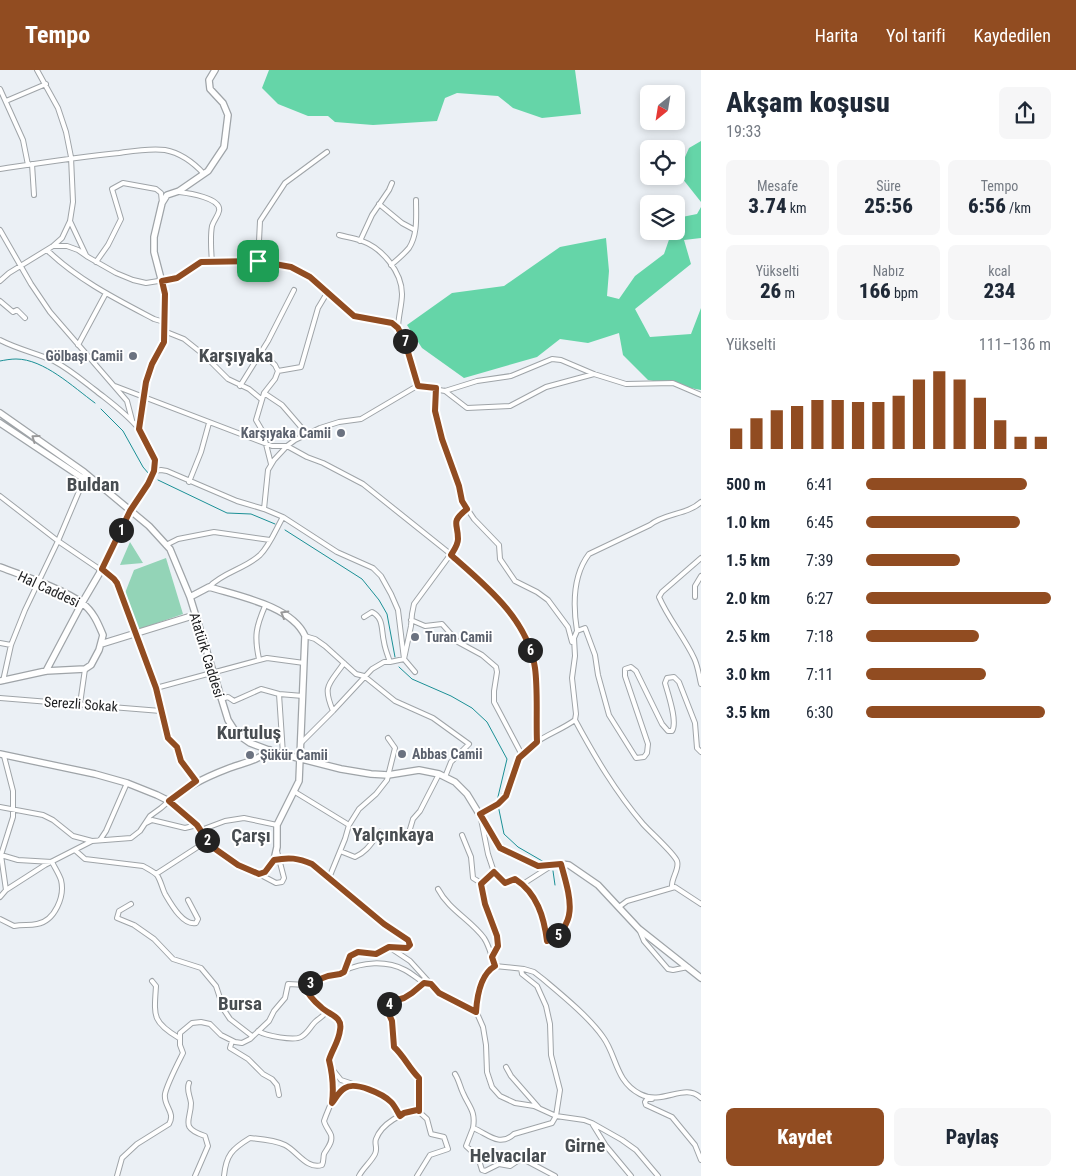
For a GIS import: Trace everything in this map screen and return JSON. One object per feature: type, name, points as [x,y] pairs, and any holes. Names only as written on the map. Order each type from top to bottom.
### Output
[{"type":"street","points":[[0,281],[9,273],[53,246],[62,238],[70,221],[73,202],[71,157],[63,123],[38,70]]},
{"type":"street","points":[[139,429],[143,396],[152,364],[164,342],[165,294],[154,252],[154,237],[162,203],[167,195],[179,192],[204,174],[217,159],[224,146],[228,115],[223,103],[210,89],[209,80],[215,70]]},
{"type":"street","points":[[6,101],[46,84]]},
{"type":"street","points":[[0,89],[23,140],[30,164],[34,195]]},
{"type":"street","points":[[0,169],[71,157],[164,150],[193,162],[204,174]]},
{"type":"street","points":[[258,261],[260,221],[285,184],[327,152]]},
{"type":"street","points":[[96,262],[108,246],[121,219],[112,189],[123,183],[156,188],[161,193],[162,203]]},
{"type":"street","points":[[360,241],[392,183]]},
{"type":"street","points":[[179,192],[207,198],[217,203],[219,211],[213,222],[211,233],[212,262]]},
{"type":"street","points":[[391,265],[408,249],[414,239],[416,200]]},
{"type":"street","points":[[379,204],[402,223],[415,230]]},
{"type":"street","points":[[70,221],[88,257]]},
{"type":"street","points":[[0,230],[20,266],[50,312],[128,401],[132,420]]},
{"type":"street","points":[[339,235],[360,241],[383,255],[391,265],[401,283],[402,294],[398,328]]},
{"type":"street","points":[[53,246],[67,246],[78,250],[116,274],[146,283],[177,278],[201,262],[258,261],[291,267],[310,277],[354,316],[392,323],[398,328],[405,342],[418,386]]},
{"type":"street","points":[[47,250],[62,264],[106,293],[154,319],[164,322]]},
{"type":"street","points":[[240,386],[260,351],[268,341],[294,290]]},
{"type":"street","points":[[278,371],[301,367],[318,308],[327,292]]},
{"type":"street","points":[[78,345],[106,293]]},
{"type":"street","points":[[0,301],[13,312],[17,310],[26,318]]},
{"type":"street","points":[[163,330],[184,339],[204,355],[228,379],[262,399]]},
{"type":"street","points":[[0,340],[15,348],[56,362],[76,375],[132,420],[139,429],[155,460],[154,471],[148,484],[130,511],[102,569],[46,671]]},
{"type":"street","points":[[260,351],[275,364],[278,371],[275,379],[264,393],[256,420],[263,432],[271,464]]},
{"type":"street","points":[[445,391],[478,381],[511,376],[552,359],[560,360],[594,374],[626,384],[673,383],[701,395]]},
{"type":"street","points":[[264,509],[268,470],[287,446],[320,428],[339,422],[361,419],[418,386],[445,391],[467,408],[510,406],[546,387],[594,374]]},
{"type":"street","points":[[115,386],[209,423],[266,442],[272,446],[287,446],[363,484],[451,555],[490,589],[516,622],[530,648],[535,668],[537,742]]},
{"type":"street","points":[[436,388],[435,411],[462,501],[499,545],[500,559],[515,581],[548,600],[568,627],[575,650]]},
{"type":"street","points":[[264,393],[282,405],[307,434]]},
{"type":"street","points":[[0,413],[84,472],[88,478]]},
{"type":"street","points":[[0,423],[81,477],[88,478]]},
{"type":"street","points":[[188,482],[201,452],[209,423]]},
{"type":"street","points":[[154,471],[167,471],[188,482],[283,517],[337,552],[373,568],[381,576],[398,610],[404,659],[416,672]]},
{"type":"street","points":[[88,478],[80,490],[25,610],[10,645],[1,681],[46,671],[85,669],[91,666],[101,644],[194,615]]},
{"type":"street","name":"Atatürk Caddesi","points":[[88,478],[149,526],[170,549],[190,598],[228,720],[237,734],[250,743],[270,750],[341,769],[388,775],[419,770],[442,775]]},
{"type":"street","points":[[0,496],[58,541],[102,569],[117,583],[156,688],[168,738],[177,747],[181,761],[196,781]]},
{"type":"street","points":[[672,887],[672,880],[677,866],[675,858],[643,825],[624,800],[599,765],[575,720],[572,678],[575,650],[574,638],[577,631],[574,612],[579,576],[589,554],[650,525],[657,519],[695,507],[701,502]]},
{"type":"street","points":[[404,659],[414,604],[456,547],[458,538],[455,522],[458,516],[467,509]]},
{"type":"street","points":[[190,598],[209,587],[216,579],[260,554],[283,517]]},
{"type":"street","points":[[166,545],[178,540],[214,532],[270,540]]},
{"type":"street","points":[[701,558],[659,596],[664,608],[695,660],[701,684]]},
{"type":"street","name":"Hal Caddesi","points":[[0,567],[82,603],[98,623],[103,635],[101,644]]},
{"type":"street","points":[[694,597],[695,586],[701,576]]},
{"type":"street","points":[[6,890],[1,848],[13,817],[13,791],[2,755],[43,762],[127,783],[169,801],[199,828],[208,841],[238,865],[276,883],[282,882],[284,878],[276,859],[277,825],[299,781],[298,758],[305,636],[301,626],[280,611],[209,587]]},
{"type":"street","points":[[260,660],[255,636],[257,625],[265,606]]},
{"type":"street","points":[[364,617],[372,612],[377,615],[382,624],[383,641],[390,662]]},
{"type":"street","points":[[412,620],[425,626],[442,624],[458,642],[482,655],[496,667],[494,702],[522,755]]},
{"type":"street","points":[[577,631],[585,628],[595,655],[598,675],[609,714],[636,758],[644,757],[647,754],[648,744],[625,676],[625,669],[630,667],[636,671],[662,724],[668,731],[672,732],[675,727],[665,683],[667,678],[674,676],[679,682],[695,723],[698,748],[701,752]]},
{"type":"street","points":[[305,636],[320,643],[356,674],[364,676],[395,701],[433,718],[469,744],[442,775],[413,819],[410,829]]},
{"type":"street","points":[[0,642],[10,645]]},
{"type":"street","points":[[156,688],[260,660],[274,658],[304,663]]},
{"type":"street","points":[[300,743],[333,712],[372,669],[384,662],[404,659]]},
{"type":"street","points":[[333,712],[327,696],[327,689],[344,663]]},
{"type":"street","points":[[80,704],[85,669]]},
{"type":"street","points":[[221,699],[228,698],[234,701],[260,689],[279,694],[303,696]]},
{"type":"street","points":[[279,694],[283,754]]},
{"type":"street","name":"Serezli Sokak","points":[[0,698],[162,711]]},
{"type":"street","points":[[480,814],[498,804],[506,796],[519,758],[522,755],[537,742],[575,720]]},
{"type":"street","points":[[330,878],[349,825],[359,809],[387,780],[395,748],[388,738]]},
{"type":"street","points":[[0,807],[43,815],[53,820],[73,836],[92,841],[132,838],[140,831],[150,816],[196,781],[263,757],[270,750]]},
{"type":"street","points":[[442,775],[455,782],[467,794],[500,848],[538,866],[569,865],[598,885],[639,928],[701,978]]},
{"type":"street","points":[[100,840],[106,832],[127,783]]},
{"type":"street","points":[[295,792],[349,825]]},
{"type":"street","points":[[480,814],[488,854],[494,872],[505,883],[515,879],[523,884],[540,908],[547,941],[560,934],[570,915],[566,882],[561,864]]},
{"type":"street","points":[[145,823],[152,820],[171,826],[199,828],[244,818],[277,825]]},
{"type":"street","points":[[340,851],[355,857],[363,854],[380,832]]},
{"type":"street","points":[[462,835],[471,857],[473,878],[481,884],[485,904],[497,936],[498,946],[492,957]]},
{"type":"street","points":[[0,897],[6,890],[52,862],[92,841]]},
{"type":"street","points":[[156,874],[208,841]]},
{"type":"street","points":[[76,851],[85,859],[143,866],[156,874],[166,895],[184,920],[192,924],[196,923],[198,919],[188,900]]},
{"type":"street","points":[[1,855],[18,860],[52,862]]},
{"type":"street","points":[[259,874],[265,872],[276,859],[290,857],[312,864],[384,924],[408,940],[410,945],[407,948],[389,947],[376,954],[358,952],[350,956],[344,972]]},
{"type":"street","points":[[0,919],[6,924],[14,926],[37,924],[45,921],[54,913],[58,906],[62,888],[61,879],[52,862]]},
{"type":"street","points":[[523,884],[552,865]]},
{"type":"street","points":[[481,884],[494,872]]},
{"type":"street","points":[[619,907],[627,901],[672,887],[678,888],[701,904]]},
{"type":"street","points":[[438,889],[449,905],[480,933],[486,941],[495,966]]},
{"type":"street","points":[[132,904],[119,911],[117,918],[134,925],[154,939],[174,959],[201,968],[216,986],[224,1010],[230,1019],[252,1036]]},
{"type":"street","points":[[639,928],[644,941],[668,969],[673,970],[688,966]]},
{"type":"street","points":[[389,947],[410,960],[439,993],[476,1012]]},
{"type":"street","points":[[118,1176],[122,1158],[137,1144],[169,1124],[172,1119],[172,1112],[166,1102],[166,1094],[183,1053],[179,1038],[180,1033],[192,1023],[210,1024],[221,1035],[232,1041],[242,1043],[270,1022],[274,1011],[285,998],[288,984],[304,985],[328,976],[340,974],[357,965],[376,963],[392,965],[405,970],[424,983],[431,984]]},
{"type":"street","points":[[654,1098],[640,1094],[628,1085],[618,1072],[604,1038],[543,979],[534,972],[521,969],[495,966],[490,969],[477,999],[476,1012],[483,1026],[487,1072],[492,1087],[500,1096],[515,1103],[539,1108],[556,1116],[584,1120],[622,1140],[636,1150],[658,1176]]},
{"type":"street","points":[[473,1128],[488,1137],[500,1141],[509,1139],[514,1134],[552,1123],[556,1116],[560,1090],[550,1050],[550,1024],[546,1006],[537,986],[522,974],[521,969]]},
{"type":"street","points":[[152,982],[156,986],[155,1011],[160,1024],[179,1038]]},
{"type":"street","points":[[417,1176],[430,1155],[448,1149],[444,1137],[431,1134],[427,1120],[419,1111],[419,1078],[394,1047],[392,1021],[388,1012],[390,1002],[404,998],[424,983]]},
{"type":"street","points":[[304,985],[322,1009],[337,1017],[341,1029],[329,1060],[334,1088],[332,1103]]},
{"type":"street","points":[[258,1031],[268,1035],[294,1039],[300,1038],[327,1011]]},
{"type":"street","points":[[232,1041],[230,1048],[248,1059],[272,1080],[277,1085],[278,1095]]},
{"type":"street","points":[[506,1067],[511,1076],[539,1108]]},
{"type":"street","points":[[331,1068],[341,1080],[393,1103],[400,1116]]},
{"type":"street","points":[[455,1074],[462,1092],[472,1108],[474,1121],[466,1146],[478,1157],[482,1170],[487,1171],[490,1167],[500,1164],[510,1166],[524,1159],[555,1176]]},
{"type":"street","points":[[189,1082],[187,1088],[191,1102],[188,1124],[192,1130],[205,1136],[208,1146],[196,1176]]},
{"type":"street","points":[[224,1176],[225,1165],[231,1151],[250,1138],[284,1144],[308,1164],[318,1167],[322,1166],[323,1156],[331,1141],[324,1121],[332,1103],[342,1090],[355,1085]]},
{"type":"street","points":[[701,1098],[697,1094],[687,1091],[648,1099],[645,1102],[646,1106],[672,1117],[694,1145],[701,1160]]},
{"type":"street","points":[[359,1176],[377,1150],[375,1142],[377,1136],[384,1128],[404,1113],[419,1111]]},
{"type":"street","points":[[592,1124],[606,1146],[632,1176]]},
{"type":"green space","points":[[269,70],[575,70],[581,114],[542,118],[513,108],[498,96],[457,93],[445,98],[437,121],[373,125],[335,122],[328,116],[308,116],[278,104],[262,88]]},
{"type":"green space","points":[[701,141],[701,202],[685,182],[685,157],[689,148]]},
{"type":"green space","points":[[701,207],[701,238],[685,240],[685,216],[697,214]]},
{"type":"green space","points":[[606,238],[609,271],[607,296],[619,299],[635,276],[664,254],[669,240],[684,240],[691,264],[635,309],[650,337],[691,334],[701,308],[701,390],[648,380],[623,355],[619,333],[588,343],[560,339],[537,357],[464,378],[422,348],[407,325],[452,293],[504,286],[560,247]]},
{"type":"green space","points":[[130,542],[143,563],[120,565]]},
{"type":"green space","points":[[166,558],[183,614],[137,630],[125,593],[134,570]]},
{"type":"waterway","points":[[0,361],[16,359],[27,360],[37,364],[58,375],[95,403]]},
{"type":"waterway","points":[[101,409],[123,431],[143,467],[149,474]]},
{"type":"waterway","points":[[158,480],[227,513],[251,514],[275,524]]},
{"type":"waterway","points":[[285,530],[362,579],[379,600],[387,614],[395,657]]},
{"type":"waterway","points":[[399,667],[412,679],[451,696],[472,708],[487,722],[507,759],[497,801]]},
{"type":"waterway","points":[[498,805],[504,834],[518,847],[544,862]]},
{"type":"waterway","points":[[553,871],[555,885]]},
{"type":"place","name":"Gölbaşı Camii","points":[[133,356]]},
{"type":"place","name":"Karşıyaka Camii","points":[[341,433]]},
{"type":"place","name":"Turan Camii","points":[[415,637]]},
{"type":"place","name":"Abbas Camii","points":[[402,754]]},
{"type":"place","name":"Şükür Camii","points":[[250,755]]},
{"type":"district","name":"Karşıyaka","points":[[236,355]]},
{"type":"district","name":"Buldan","points":[[93,484]]},
{"type":"district","name":"Kurtuluş","points":[[249,732]]},
{"type":"district","name":"Yalçınkaya","points":[[393,834]]},
{"type":"district","name":"Çarşı","points":[[251,835]]},
{"type":"district","name":"Bursa","points":[[240,1003]]},
{"type":"district","name":"Girne","points":[[585,1145]]},
{"type":"district","name":"Helvacılar","points":[[508,1155]]},
{"type":"route","points":[[258,261],[291,267],[310,277],[354,316],[392,323],[398,328],[405,342],[418,386],[436,388],[435,411],[442,439],[459,486],[462,501],[467,509],[458,516],[455,522],[458,538],[456,547],[451,555],[490,589],[516,622],[530,648],[535,668],[537,742],[519,758],[506,796],[498,804],[480,814],[500,848],[538,866],[561,864],[566,882],[569,919],[560,934],[547,941],[540,908],[523,884],[515,879],[505,883],[494,872],[481,884],[485,904],[497,936],[498,946],[492,957],[495,966],[490,969],[482,984],[477,999],[476,1012],[439,993],[431,984],[424,983],[404,998],[395,999],[390,1002],[388,1012],[392,1021],[394,1047],[419,1078],[419,1111],[404,1113],[400,1116],[393,1103],[355,1085],[342,1090],[332,1103],[334,1088],[329,1060],[338,1040],[341,1029],[340,1023],[337,1017],[322,1009],[304,985],[344,972],[350,956],[358,952],[376,954],[389,947],[407,948],[410,945],[408,940],[384,924],[312,864],[290,857],[274,860],[265,872],[259,874],[238,865],[211,846],[197,825],[169,801],[196,781],[181,761],[177,747],[168,738],[156,688],[117,583],[102,569],[130,511],[148,484],[154,471],[155,460],[139,429],[146,382],[152,364],[164,342],[165,294],[162,281],[177,278],[201,262],[258,261]]}]
